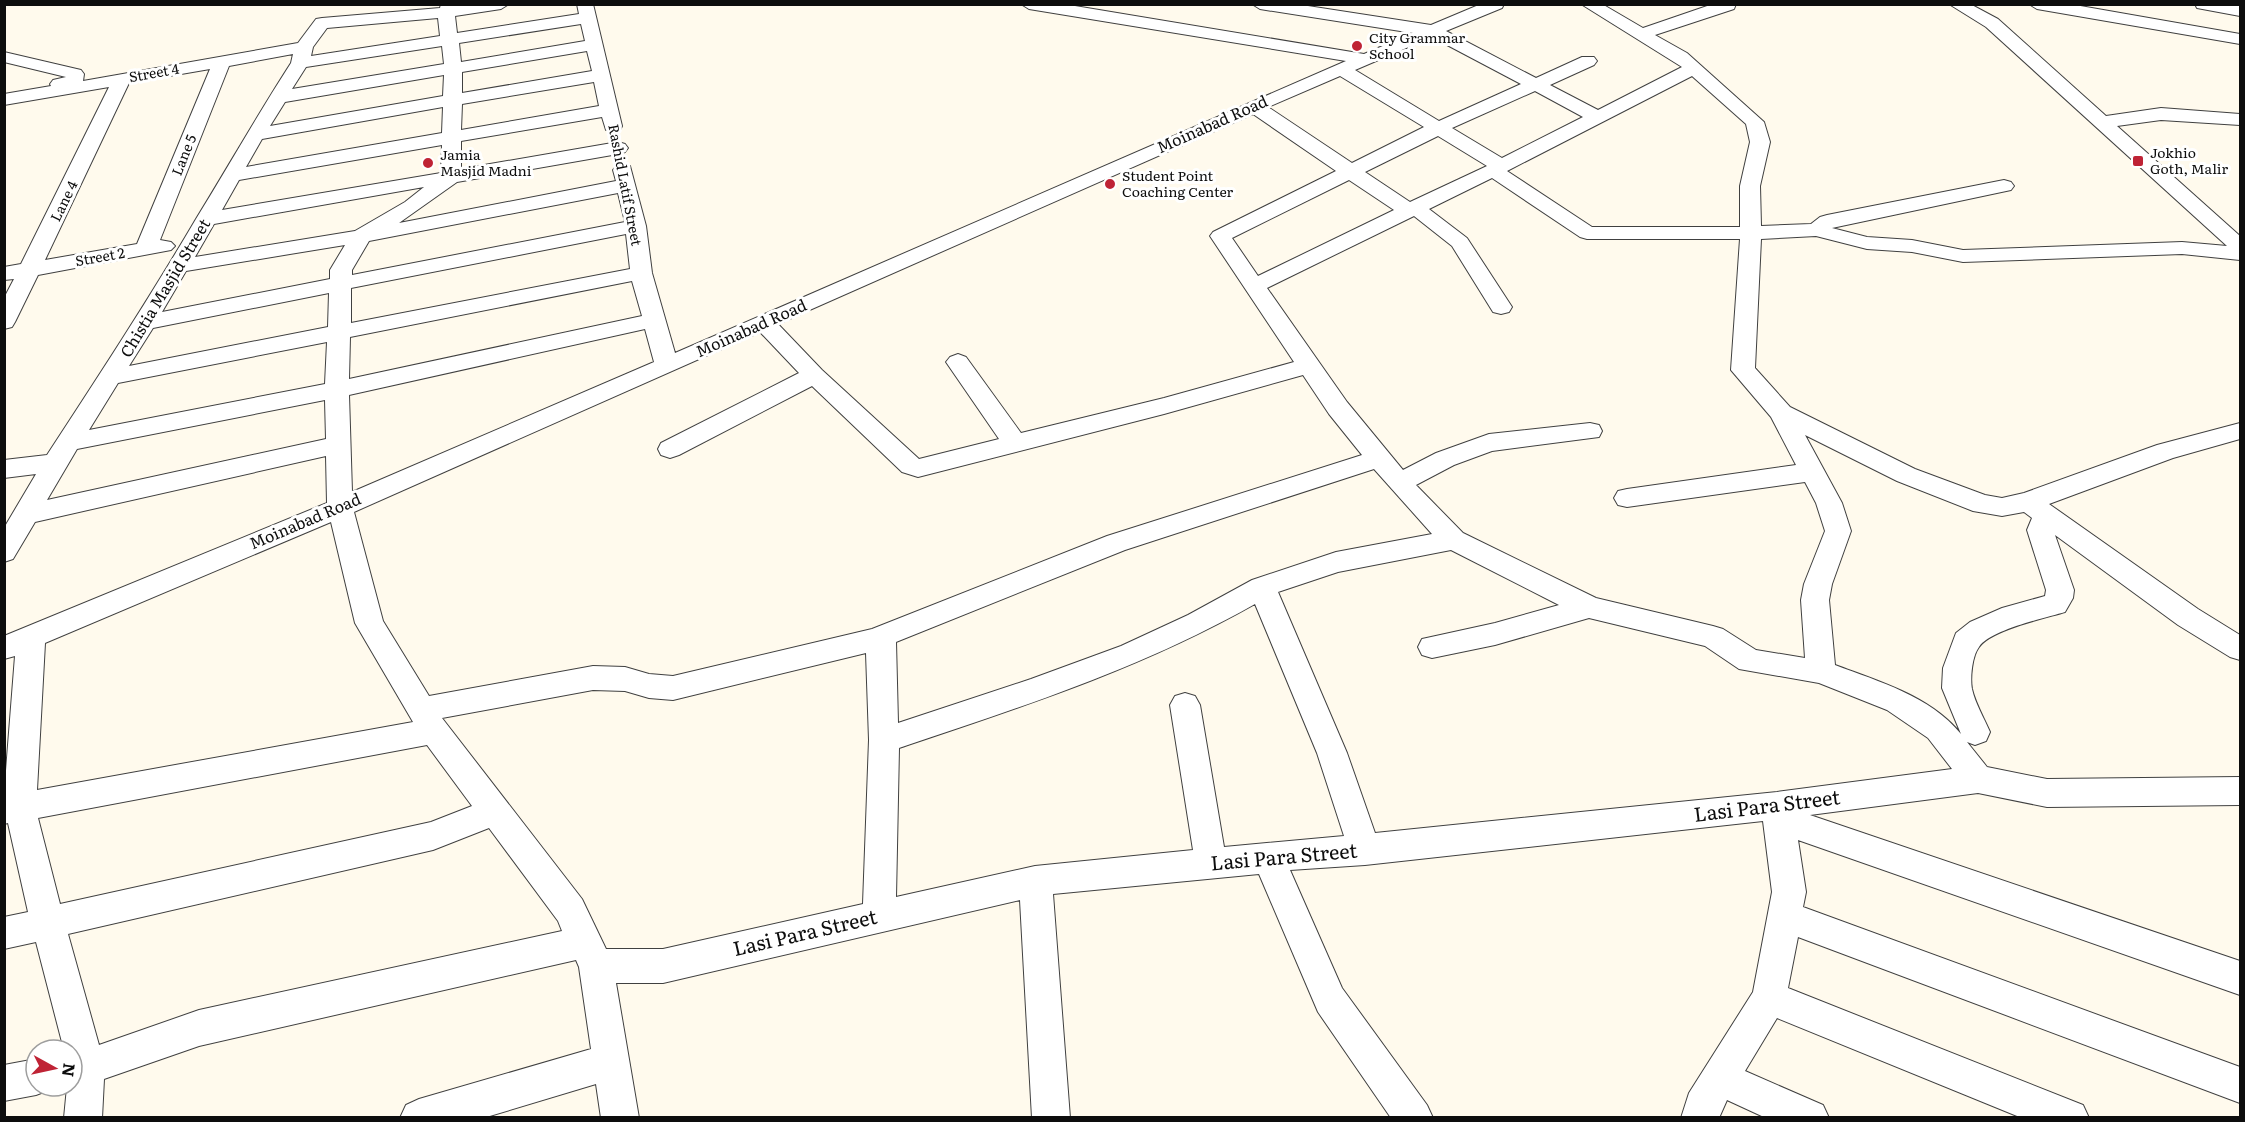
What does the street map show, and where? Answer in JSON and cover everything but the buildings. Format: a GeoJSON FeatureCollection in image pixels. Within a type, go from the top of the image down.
{"type":"FeatureCollection","features":[{"type":"Feature","properties":{"kind":"street"},"geometry":{"type":"LineString","coordinates":[[7,102],[74,81],[294,44],[322,14],[501,4]]}},
{"type":"Feature","properties":{"kind":"street"},"geometry":{"type":"LineString","coordinates":[[1029,4],[1365,59]]}},
{"type":"Feature","properties":{"kind":"street"},"geometry":{"type":"LineString","coordinates":[[1260,4],[1433,31],[1598,117]]}},
{"type":"Feature","properties":{"kind":"street","name":"Moinabad Road"},"geometry":{"type":"LineString","coordinates":[[18,642],[340,507],[1254,106],[1497,4]]}},
{"type":"Feature","properties":{"kind":"street"},"geometry":{"type":"LineString","coordinates":[[1589,4],[1680,57],[1755,122],[1760,142],[1750,186],[1751,233],[1743,370],[1781,413],[1829,503],[1838,531],[1818,584],[1815,600],[1821,672]]}},
{"type":"Feature","properties":{"kind":"street"},"geometry":{"type":"LineString","coordinates":[[1957,4],[1992,23],[2241,246]]}},
{"type":"Feature","properties":{"kind":"street"},"geometry":{"type":"LineString","coordinates":[[2037,4],[2241,39]]}},
{"type":"Feature","properties":{"kind":"street"},"geometry":{"type":"LineString","coordinates":[[2203,4],[2240,8]]}},
{"type":"Feature","properties":{"kind":"street"},"geometry":{"type":"LineString","coordinates":[[1641,34],[1728,5]]}},
{"type":"Feature","properties":{"kind":"street"},"geometry":{"type":"LineString","coordinates":[[448,8],[453,69],[451,177]]}},
{"type":"Feature","properties":{"kind":"street","name":"Street 4"},"geometry":{"type":"LineString","coordinates":[[7,102],[222,61],[302,55],[449,38],[587,11]]}},
{"type":"Feature","properties":{"kind":"street","name":"Rashid Latif Street"},"geometry":{"type":"LineString","coordinates":[[587,11],[636,226],[641,273],[667,365]]}},
{"type":"Feature","properties":{"kind":"street","name":"Chistia Masjid Street"},"geometry":{"type":"LineString","coordinates":[[4,552],[55,463],[195,240],[255,134],[279,97],[322,14]]}},
{"type":"Feature","properties":{"kind":"street"},"geometry":{"type":"LineString","coordinates":[[279,97],[594,45]]}},
{"type":"Feature","properties":{"kind":"street"},"geometry":{"type":"LineString","coordinates":[[4,57],[75,74],[74,81]]}},
{"type":"Feature","properties":{"kind":"street","name":"Lane 5"},"geometry":{"type":"LineString","coordinates":[[146,249],[222,61]]}},
{"type":"Feature","properties":{"kind":"street"},"geometry":{"type":"LineString","coordinates":[[1588,61],[1438,128],[1220,236],[1256,285],[1338,408],[1399,483],[1455,540],[1589,607],[1713,637],[1749,661],[1821,672],[1897,701],[1939,729],[1978,779]]}},
{"type":"Feature","properties":{"kind":"street"},"geometry":{"type":"LineString","coordinates":[[1341,69],[1438,128],[1587,233],[1751,233],[1816,230],[1867,243],[1912,246],[1963,256],[2182,248],[2241,254]]}},
{"type":"Feature","properties":{"kind":"street"},"geometry":{"type":"LineString","coordinates":[[1256,285],[1497,168],[1692,69]]}},
{"type":"Feature","properties":{"kind":"street"},"geometry":{"type":"LineString","coordinates":[[255,134],[601,75]]}},
{"type":"Feature","properties":{"kind":"street","name":"Lane 4"},"geometry":{"type":"LineString","coordinates":[[4,322],[122,79]]}},
{"type":"Feature","properties":{"kind":"street"},"geometry":{"type":"LineString","coordinates":[[1254,106],[1349,172],[1451,233],[1460,242],[1501,307]]}},
{"type":"Feature","properties":{"kind":"street"},"geometry":{"type":"LineString","coordinates":[[232,175],[452,139],[610,110]]}},
{"type":"Feature","properties":{"kind":"street"},"geometry":{"type":"LineString","coordinates":[[2103,122],[2161,114],[2241,119]]}},
{"type":"Feature","properties":{"kind":"street"},"geometry":{"type":"LineString","coordinates":[[207,219],[618,148]]}},
{"type":"Feature","properties":{"kind":"street"},"geometry":{"type":"LineString","coordinates":[[451,177],[411,206],[361,236],[341,270],[337,390],[340,507],[369,623],[427,720],[570,910],[590,954],[620,1118]]}},
{"type":"Feature","properties":{"kind":"street"},"geometry":{"type":"LineString","coordinates":[[179,266],[361,236],[626,185]]}},
{"type":"Feature","properties":{"kind":"street"},"geometry":{"type":"LineString","coordinates":[[1816,230],[1827,221],[2004,186]]}},
{"type":"Feature","properties":{"kind":"street"},"geometry":{"type":"LineString","coordinates":[[145,322],[341,286],[636,226]]}},
{"type":"Feature","properties":{"kind":"street","name":"Street 2"},"geometry":{"type":"LineString","coordinates":[[4,274],[195,240]]}},
{"type":"Feature","properties":{"kind":"street"},"geometry":{"type":"LineString","coordinates":[[110,377],[339,334],[641,273]]}},
{"type":"Feature","properties":{"kind":"street"},"geometry":{"type":"LineString","coordinates":[[69,442],[337,390],[654,320]]}},
{"type":"Feature","properties":{"kind":"street"},"geometry":{"type":"LineString","coordinates":[[763,322],[814,375],[911,466],[918,468],[1310,365]]}},
{"type":"Feature","properties":{"kind":"street"},"geometry":{"type":"LineString","coordinates":[[958,362],[1016,444]]}},
{"type":"Feature","properties":{"kind":"street"},"geometry":{"type":"LineString","coordinates":[[670,449],[814,375]]}},
{"type":"Feature","properties":{"kind":"street"},"geometry":{"type":"LineString","coordinates":[[1781,413],[1906,475],[1982,504],[2002,507],[2037,508],[2166,451],[2241,431]]}},
{"type":"Feature","properties":{"kind":"street"},"geometry":{"type":"LineString","coordinates":[[1399,483],[1444,459],[1489,444],[1590,431]]}},
{"type":"Feature","properties":{"kind":"street"},"geometry":{"type":"LineString","coordinates":[[26,514],[339,445]]}},
{"type":"Feature","properties":{"kind":"street"},"geometry":{"type":"LineString","coordinates":[[12,808],[427,720],[593,678],[625,679],[649,686],[673,688],[880,638],[1106,546],[1380,458]]}},
{"type":"Feature","properties":{"kind":"street"},"geometry":{"type":"LineString","coordinates":[[4,469],[55,463]]}},
{"type":"Feature","properties":{"kind":"street"},"geometry":{"type":"LineString","coordinates":[[1627,498],[1812,472]]}},
{"type":"Feature","properties":{"kind":"street"},"geometry":{"type":"LineString","coordinates":[[2037,508],[2188,616],[2241,649]]}},
{"type":"Feature","properties":{"kind":"street"},"geometry":{"type":"LineString","coordinates":[[1975,732],[1957,688],[1958,668],[1966,641],[1980,630],[2012,615],[2055,604],[2060,598],[2060,590],[2040,530],[2041,524],[2037,508]]}},
{"type":"Feature","properties":{"kind":"street"},"geometry":{"type":"LineString","coordinates":[[884,740],[1131,654],[1215,614],[1262,587],[1336,562],[1455,540]]}},
{"type":"Feature","properties":{"kind":"street"},"geometry":{"type":"LineString","coordinates":[[1262,587],[1332,753],[1365,850]]}},
{"type":"Feature","properties":{"kind":"street"},"geometry":{"type":"LineString","coordinates":[[1432,646],[1495,634],[1589,607]]}},
{"type":"Feature","properties":{"kind":"street"},"geometry":{"type":"LineString","coordinates":[[879,917],[884,740],[880,638]]}},
{"type":"Feature","properties":{"kind":"street"},"geometry":{"type":"LineString","coordinates":[[18,642],[12,808],[48,924],[72,1038]]}},
{"type":"Feature","properties":{"kind":"street"},"geometry":{"type":"LineString","coordinates":[[1185,705],[1212,864]]}},
{"type":"Feature","properties":{"kind":"street","name":"Lasi Para Street"},"geometry":{"type":"LineString","coordinates":[[84,1067],[199,1028],[590,954],[663,966],[1035,881],[1778,812],[1978,779],[2047,793],[2241,791]]}},
{"type":"Feature","properties":{"kind":"street"},"geometry":{"type":"LineString","coordinates":[[4,933],[433,836],[495,811]]}},
{"type":"Feature","properties":{"kind":"street"},"geometry":{"type":"LineString","coordinates":[[1700,1118],[1702,1106],[1769,998],[1788,892],[1778,812],[2241,978]]}},
{"type":"Feature","properties":{"kind":"street"},"geometry":{"type":"LineString","coordinates":[[1269,859],[1330,1000],[1414,1118]]}},
{"type":"Feature","properties":{"kind":"street"},"geometry":{"type":"LineString","coordinates":[[1035,881],[1051,1118]]}},
{"type":"Feature","properties":{"kind":"street"},"geometry":{"type":"LineString","coordinates":[[1784,916],[2241,1085]]}},
{"type":"Feature","properties":{"kind":"street"},"geometry":{"type":"LineString","coordinates":[[1769,998],[2070,1118]]}},
{"type":"Feature","properties":{"kind":"street"},"geometry":{"type":"LineString","coordinates":[[419,1118],[611,1061]]}},
{"type":"Feature","properties":{"kind":"street"},"geometry":{"type":"LineString","coordinates":[[1719,1078],[1810,1118]]}},
{"type":"Feature","properties":{"kind":"street"},"geometry":{"type":"LineString","coordinates":[[4,1083],[24,1079]]}},
{"type":"Feature","properties":{"kind":"street"},"geometry":{"type":"LineString","coordinates":[[81,1098],[83,1118]]}},
{"type":"Feature","properties":{"kind":"place","name":"City Grammar School"},"geometry":{"type":"Point","coordinates":[1357,46]}},
{"type":"Feature","properties":{"kind":"place","name":"Jokhio Goth, Malir"},"geometry":{"type":"Point","coordinates":[2138,161]}},
{"type":"Feature","properties":{"kind":"place","name":"Jamia Masjid Madni"},"geometry":{"type":"Point","coordinates":[428,163]}},
{"type":"Feature","properties":{"kind":"place","name":"Student Point Coaching Center"},"geometry":{"type":"Point","coordinates":[1110,184]}}]}
